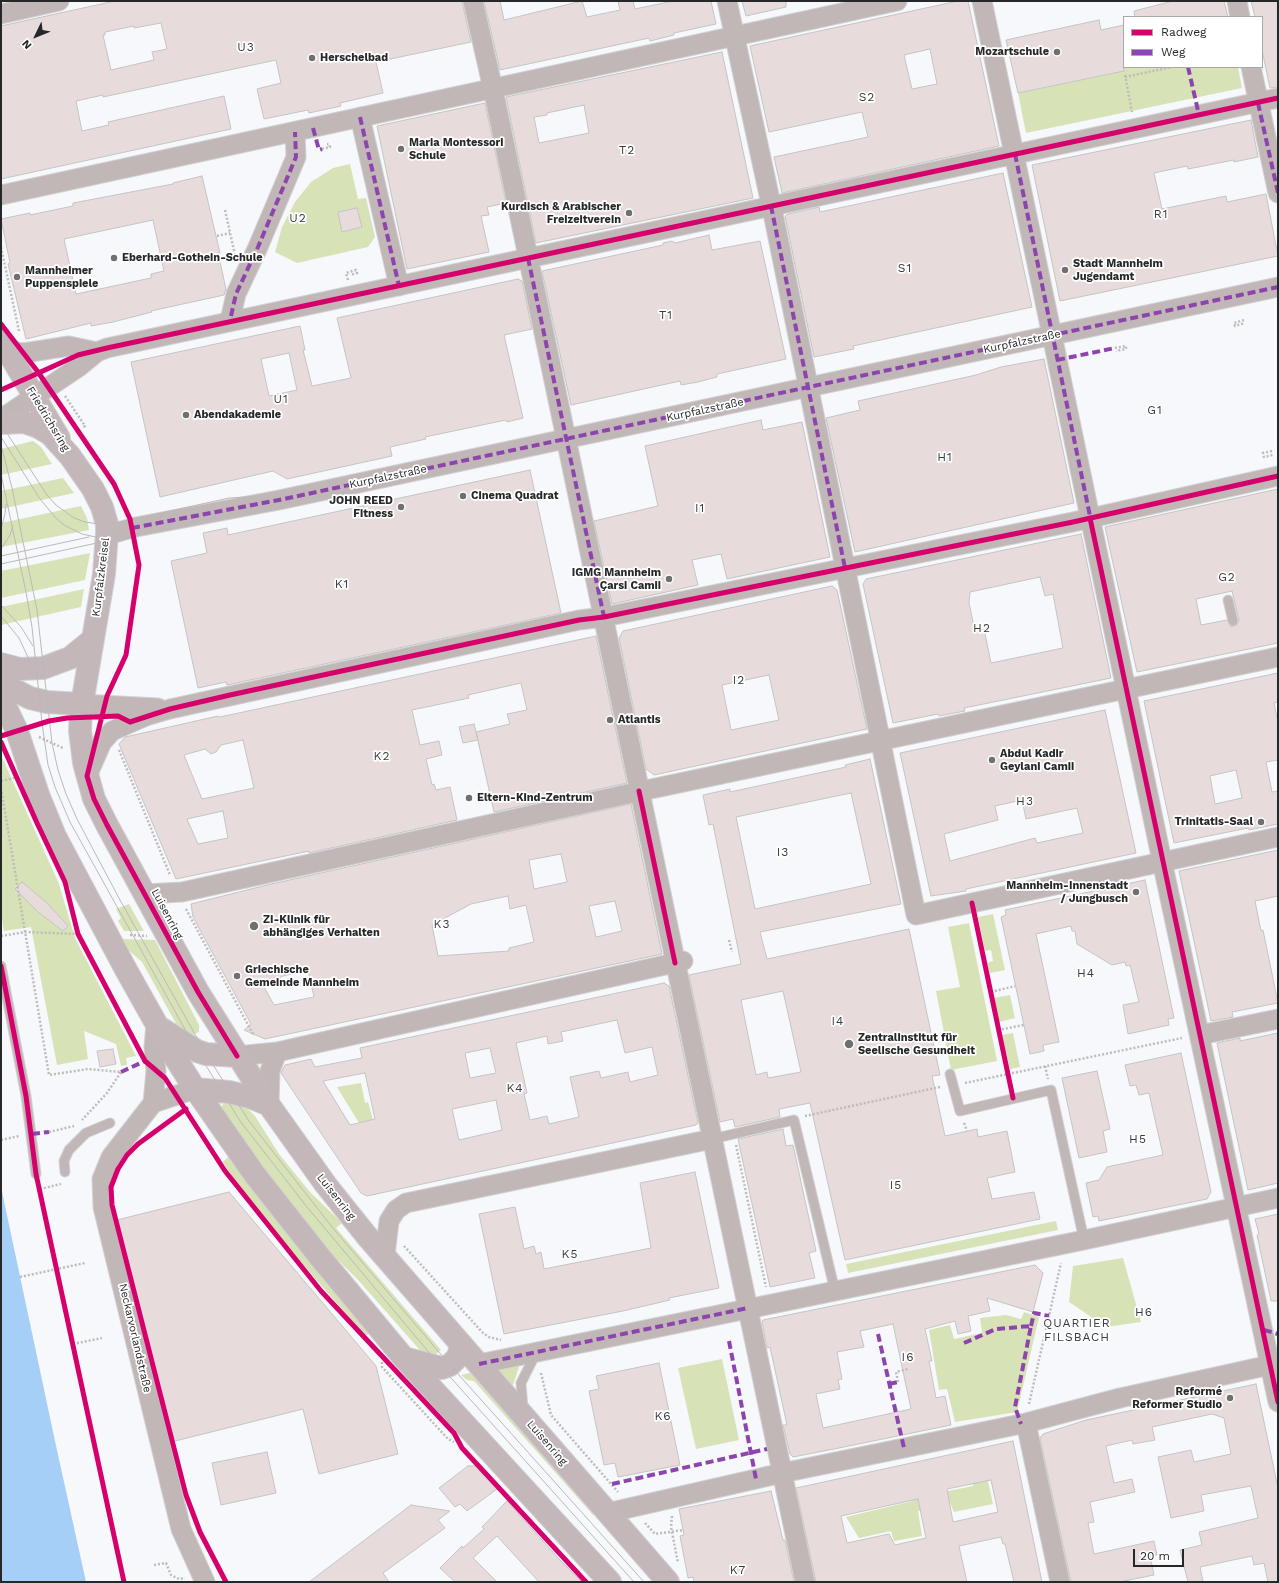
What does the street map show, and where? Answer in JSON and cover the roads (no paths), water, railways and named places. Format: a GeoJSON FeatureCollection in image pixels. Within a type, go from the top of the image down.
{"type":"FeatureCollection","features":[{"type":"Feature","properties":{"kind":"main road","name":"Friedrichsring"},"geometry":{"type":"LineString","coordinates":[[4,346],[42,392],[70,456]]}},
{"type":"Feature","properties":{"kind":"main road","name":"Kurpfalzkreisel"},"geometry":{"type":"LineString","coordinates":[[1,423],[24,422],[38,427],[50,434],[70,456],[93,489],[102,507],[107,524],[107,535],[102,586],[92,640]]}},
{"type":"Feature","properties":{"kind":"main road"},"geometry":{"type":"LineString","coordinates":[[1,664],[20,669],[43,668],[70,658],[92,640]]}},
{"type":"Feature","properties":{"kind":"main road","name":"Luisenring"},"geometry":{"type":"LineString","coordinates":[[92,640],[81,704],[80,731],[87,776],[94,799],[198,992],[237,1056],[269,1105],[326,1185],[385,1256],[608,1513],[673,1574]]}},
{"type":"Feature","properties":{"kind":"main road"},"geometry":{"type":"LineString","coordinates":[[1,683],[30,698],[47,702],[81,704]]}},
{"type":"Feature","properties":{"kind":"main road"},"geometry":{"type":"LineString","coordinates":[[1,697],[17,731],[46,816],[55,836],[156,1024],[195,1089],[255,1175],[319,1256],[403,1357],[610,1582]]}},
{"type":"Feature","properties":{"kind":"main road"},"geometry":{"type":"LineString","coordinates":[[156,1024],[175,1038],[197,1051],[206,1054],[237,1056]]}},
{"type":"Feature","properties":{"kind":"main road"},"geometry":{"type":"LineString","coordinates":[[195,1089],[229,1092],[250,1097],[269,1105]]}},
{"type":"Feature","properties":{"kind":"main road"},"geometry":{"type":"LineString","coordinates":[[403,1357],[442,1368],[450,1365],[457,1358],[462,1345]]}},
{"type":"Feature","properties":{"kind":"street"},"geometry":{"type":"LineString","coordinates":[[1,14],[59,1]]}},
{"type":"Feature","properties":{"kind":"street"},"geometry":{"type":"LineString","coordinates":[[473,1],[493,89],[640,791],[679,962],[712,1139],[805,1582]]}},
{"type":"Feature","properties":{"kind":"street"},"geometry":{"type":"LineString","coordinates":[[727,1],[771,206],[916,915],[1278,837]]}},
{"type":"Feature","properties":{"kind":"street"},"geometry":{"type":"LineString","coordinates":[[1,195],[897,1]]}},
{"type":"Feature","properties":{"kind":"street"},"geometry":{"type":"LineString","coordinates":[[982,1],[1162,861],[1237,1206],[1271,1332],[1270,1365],[1278,1402]]}},
{"type":"Feature","properties":{"kind":"street"},"geometry":{"type":"LineString","coordinates":[[1237,1],[1240,16]]}},
{"type":"Feature","properties":{"kind":"street"},"geometry":{"type":"LineString","coordinates":[[1251,68],[1278,193]]}},
{"type":"Feature","properties":{"kind":"street"},"geometry":{"type":"LineString","coordinates":[[1,419],[42,392],[97,352],[528,258],[1278,98]]}},
{"type":"Feature","properties":{"kind":"street"},"geometry":{"type":"LineString","coordinates":[[360,117],[399,286]]}},
{"type":"Feature","properties":{"kind":"street"},"geometry":{"type":"LineString","coordinates":[[231,316],[236,294],[258,247],[296,157],[295,132]]}},
{"type":"Feature","properties":{"kind":"street","name":"Kurpfalzstraße"},"geometry":{"type":"LineString","coordinates":[[107,535],[132,528],[279,500],[1278,287]]}},
{"type":"Feature","properties":{"kind":"street"},"geometry":{"type":"LineString","coordinates":[[4,346],[24,353],[69,346],[97,352]]}},
{"type":"Feature","properties":{"kind":"street"},"geometry":{"type":"LineString","coordinates":[[87,776],[102,742],[112,731],[146,716],[170,709],[578,620],[604,617],[1090,518],[1278,476]]}},
{"type":"Feature","properties":{"kind":"street"},"geometry":{"type":"LineString","coordinates":[[145,894],[182,892],[640,791],[1126,690],[1242,661],[1278,657]]}},
{"type":"Feature","properties":{"kind":"street"},"geometry":{"type":"LineString","coordinates":[[81,704],[170,709]]}},
{"type":"Feature","properties":{"kind":"street"},"geometry":{"type":"LineString","coordinates":[[237,1056],[277,1052],[679,962]]}},
{"type":"Feature","properties":{"kind":"street"},"geometry":{"type":"LineString","coordinates":[[1200,1036],[1278,1019]]}},
{"type":"Feature","properties":{"kind":"street","name":"Neckarvorlandstraße"},"geometry":{"type":"LineString","coordinates":[[156,1024],[154,1047],[156,1085],[153,1103],[111,1157],[102,1179],[103,1208],[181,1529],[205,1582]]}},
{"type":"Feature","properties":{"kind":"street"},"geometry":{"type":"LineString","coordinates":[[269,1105],[270,1071],[277,1052]]}},
{"type":"Feature","properties":{"kind":"street"},"geometry":{"type":"LineString","coordinates":[[153,1103],[195,1089]]}},
{"type":"Feature","properties":{"kind":"street"},"geometry":{"type":"LineString","coordinates":[[385,1256],[389,1221],[396,1210],[406,1203],[712,1139]]}},
{"type":"Feature","properties":{"kind":"street"},"geometry":{"type":"LineString","coordinates":[[478,1364],[1075,1242],[1278,1198]]}},
{"type":"Feature","properties":{"kind":"street"},"geometry":{"type":"LineString","coordinates":[[608,1513],[782,1474],[1026,1423],[1120,1398],[1270,1365]]}},
{"type":"Feature","properties":{"kind":"street"},"geometry":{"type":"LineString","coordinates":[[1026,1423],[1060,1582]]}},
{"type":"Feature","properties":{"kind":"lane"},"geometry":{"type":"LineString","coordinates":[[1228,600],[1233,621]]}},
{"type":"Feature","properties":{"kind":"lane"},"geometry":{"type":"LineString","coordinates":[[1,966],[26,1096],[36,1174]]}},
{"type":"Feature","properties":{"kind":"lane"},"geometry":{"type":"LineString","coordinates":[[950,1074],[960,1111],[1051,1090],[1075,1242]]}},
{"type":"Feature","properties":{"kind":"lane"},"geometry":{"type":"LineString","coordinates":[[712,1139],[794,1120],[834,1291]]}},
{"type":"Feature","properties":{"kind":"lane"},"geometry":{"type":"LineString","coordinates":[[65,1172],[64,1161],[69,1150],[86,1133],[110,1123]]}},
{"type":"Feature","properties":{"kind":"lane"},"geometry":{"type":"LineString","coordinates":[[524,1416],[521,1383],[536,1353]]}},
{"type":"Feature","properties":{"kind":"lane"},"geometry":{"type":"LineString","coordinates":[[450,1365],[478,1364]]}},
{"type":"Feature","properties":{"kind":"water"},"geometry":{"type":"Polygon","coordinates":[[[1,1187],[55,1441],[86,1582],[1,1582],[1,1187]]]}},
{"type":"Feature","properties":{"kind":"tram line"},"geometry":{"type":"LineString","coordinates":[[103,534],[1278,283]]}},
{"type":"Feature","properties":{"kind":"tram line"},"geometry":{"type":"LineString","coordinates":[[1,437],[40,499],[56,518],[64,525],[82,534],[100,538],[115,538],[394,481],[1278,293]]}},
{"type":"Feature","properties":{"kind":"tram line"},"geometry":{"type":"LineString","coordinates":[[1,424],[47,495],[56,505],[74,518],[85,522],[99,524],[120,522],[229,498],[264,496]]}},
{"type":"Feature","properties":{"kind":"tram line"},"geometry":{"type":"LineString","coordinates":[[1,445],[12,488],[37,610],[52,743],[58,770],[66,794],[77,819],[120,900],[206,1054],[249,1121],[332,1227],[450,1365],[644,1582]]}},
{"type":"Feature","properties":{"kind":"tram line"},"geometry":{"type":"LineString","coordinates":[[1,474],[26,592],[32,627],[48,765],[55,787],[70,822],[197,1051],[240,1121],[307,1207],[442,1368],[634,1582]]}},
{"type":"Feature","properties":{"kind":"tram line"},"geometry":{"type":"LineString","coordinates":[[1,529],[6,504]]}},
{"type":"Feature","properties":{"kind":"tram line"},"geometry":{"type":"LineString","coordinates":[[1,549],[10,535],[13,526]]}},
{"type":"Feature","properties":{"kind":"tram line"},"geometry":{"type":"LineString","coordinates":[[1,556],[89,537]]}},
{"type":"Feature","properties":{"kind":"tram line"},"geometry":{"type":"LineString","coordinates":[[1,564],[106,541]]}},
{"type":"Feature","properties":{"kind":"tram line"},"geometry":{"type":"LineString","coordinates":[[1,605],[21,627],[33,646]]}},
{"type":"Feature","properties":{"kind":"tram line"},"geometry":{"type":"LineString","coordinates":[[1,616],[19,638],[33,668]]}},
{"type":"Feature","properties":{"kind":"place","name":"Mozartschule"},"geometry":{"type":"Point","coordinates":[1057,52]}},
{"type":"Feature","properties":{"kind":"place","name":"Herschelbad"},"geometry":{"type":"Point","coordinates":[312,58]}},
{"type":"Feature","properties":{"kind":"place","name":"Maria Montessori Schule"},"geometry":{"type":"Point","coordinates":[401,149]}},
{"type":"Feature","properties":{"kind":"place","name":"Kurdisch & Arabischer Freizeitverein"},"geometry":{"type":"Point","coordinates":[629,213]}},
{"type":"Feature","properties":{"kind":"place","name":"Eberhard-Gothein-Schule"},"geometry":{"type":"Point","coordinates":[114,258]}},
{"type":"Feature","properties":{"kind":"place","name":"Stadt Mannheim Jugendamt"},"geometry":{"type":"Point","coordinates":[1065,270]}},
{"type":"Feature","properties":{"kind":"place","name":"Mannheimer Puppenspiele"},"geometry":{"type":"Point","coordinates":[17,277]}},
{"type":"Feature","properties":{"kind":"place","name":"Abendakademie"},"geometry":{"type":"Point","coordinates":[186,415]}},
{"type":"Feature","properties":{"kind":"place","name":"Cinema Quadrat"},"geometry":{"type":"Point","coordinates":[463,496]}},
{"type":"Feature","properties":{"kind":"place","name":"JOHN REED Fitness"},"geometry":{"type":"Point","coordinates":[401,507]}},
{"type":"Feature","properties":{"kind":"place","name":"IGMG Mannheim Çarsi Camii"},"geometry":{"type":"Point","coordinates":[669,579]}},
{"type":"Feature","properties":{"kind":"place","name":"Atlantis"},"geometry":{"type":"Point","coordinates":[610,720]}},
{"type":"Feature","properties":{"kind":"place","name":"Abdul Kadir Geylani Camii"},"geometry":{"type":"Point","coordinates":[992,760]}},
{"type":"Feature","properties":{"kind":"place","name":"Eltern-Kind-Zentrum"},"geometry":{"type":"Point","coordinates":[469,798]}},
{"type":"Feature","properties":{"kind":"place","name":"Trinitatis-Saal"},"geometry":{"type":"Point","coordinates":[1261,822]}},
{"type":"Feature","properties":{"kind":"place","name":"Mannheim-Innenstadt / Jungbusch"},"geometry":{"type":"Point","coordinates":[1136,892]}},
{"type":"Feature","properties":{"kind":"place","name":"ZI-Klinik für abhängiges Verhalten"},"geometry":{"type":"Point","coordinates":[254,926]}},
{"type":"Feature","properties":{"kind":"place","name":"Griechische Gemeinde Mannheim"},"geometry":{"type":"Point","coordinates":[237,976]}},
{"type":"Feature","properties":{"kind":"place","name":"Zentralinstitut für Seelische Gesundheit"},"geometry":{"type":"Point","coordinates":[849,1044]}},
{"type":"Feature","properties":{"kind":"place","name":"Reformé Reformer Studio"},"geometry":{"type":"Point","coordinates":[1230,1398]}},
{"type":"Feature","properties":{"kind":"district","name":"U3"},"geometry":{"type":"Point","coordinates":[246,47]}},
{"type":"Feature","properties":{"kind":"district","name":"S2"},"geometry":{"type":"Point","coordinates":[867,97]}},
{"type":"Feature","properties":{"kind":"district","name":"T2"},"geometry":{"type":"Point","coordinates":[627,150]}},
{"type":"Feature","properties":{"kind":"district","name":"R1"},"geometry":{"type":"Point","coordinates":[1161,214]}},
{"type":"Feature","properties":{"kind":"district","name":"U2"},"geometry":{"type":"Point","coordinates":[298,218]}},
{"type":"Feature","properties":{"kind":"district","name":"S1"},"geometry":{"type":"Point","coordinates":[905,268]}},
{"type":"Feature","properties":{"kind":"district","name":"T1"},"geometry":{"type":"Point","coordinates":[666,315]}},
{"type":"Feature","properties":{"kind":"district","name":"U1"},"geometry":{"type":"Point","coordinates":[281,399]}},
{"type":"Feature","properties":{"kind":"district","name":"G1"},"geometry":{"type":"Point","coordinates":[1155,410]}},
{"type":"Feature","properties":{"kind":"district","name":"H1"},"geometry":{"type":"Point","coordinates":[945,457]}},
{"type":"Feature","properties":{"kind":"district","name":"I1"},"geometry":{"type":"Point","coordinates":[700,508]}},
{"type":"Feature","properties":{"kind":"district","name":"G2"},"geometry":{"type":"Point","coordinates":[1227,577]}},
{"type":"Feature","properties":{"kind":"district","name":"K1"},"geometry":{"type":"Point","coordinates":[342,584]}},
{"type":"Feature","properties":{"kind":"district","name":"H2"},"geometry":{"type":"Point","coordinates":[982,628]}},
{"type":"Feature","properties":{"kind":"district","name":"I2"},"geometry":{"type":"Point","coordinates":[739,680]}},
{"type":"Feature","properties":{"kind":"district","name":"K2"},"geometry":{"type":"Point","coordinates":[382,756]}},
{"type":"Feature","properties":{"kind":"district","name":"H3"},"geometry":{"type":"Point","coordinates":[1025,801]}},
{"type":"Feature","properties":{"kind":"district","name":"I3"},"geometry":{"type":"Point","coordinates":[783,852]}},
{"type":"Feature","properties":{"kind":"district","name":"K3"},"geometry":{"type":"Point","coordinates":[442,924]}},
{"type":"Feature","properties":{"kind":"district","name":"H4"},"geometry":{"type":"Point","coordinates":[1086,973]}},
{"type":"Feature","properties":{"kind":"district","name":"I4"},"geometry":{"type":"Point","coordinates":[838,1021]}},
{"type":"Feature","properties":{"kind":"district","name":"K4"},"geometry":{"type":"Point","coordinates":[515,1088]}},
{"type":"Feature","properties":{"kind":"district","name":"H5"},"geometry":{"type":"Point","coordinates":[1138,1139]}},
{"type":"Feature","properties":{"kind":"district","name":"I5"},"geometry":{"type":"Point","coordinates":[896,1185]}},
{"type":"Feature","properties":{"kind":"district","name":"K5"},"geometry":{"type":"Point","coordinates":[570,1254]}},
{"type":"Feature","properties":{"kind":"district","name":"H6"},"geometry":{"type":"Point","coordinates":[1144,1312]}},
{"type":"Feature","properties":{"kind":"district","name":"QUARTIER FILSBACH"},"geometry":{"type":"Point","coordinates":[1077,1330]}},
{"type":"Feature","properties":{"kind":"district","name":"I6"},"geometry":{"type":"Point","coordinates":[908,1357]}},
{"type":"Feature","properties":{"kind":"district","name":"K6"},"geometry":{"type":"Point","coordinates":[663,1416]}},
{"type":"Feature","properties":{"kind":"district","name":"K7"},"geometry":{"type":"Point","coordinates":[738,1570]}}]}
